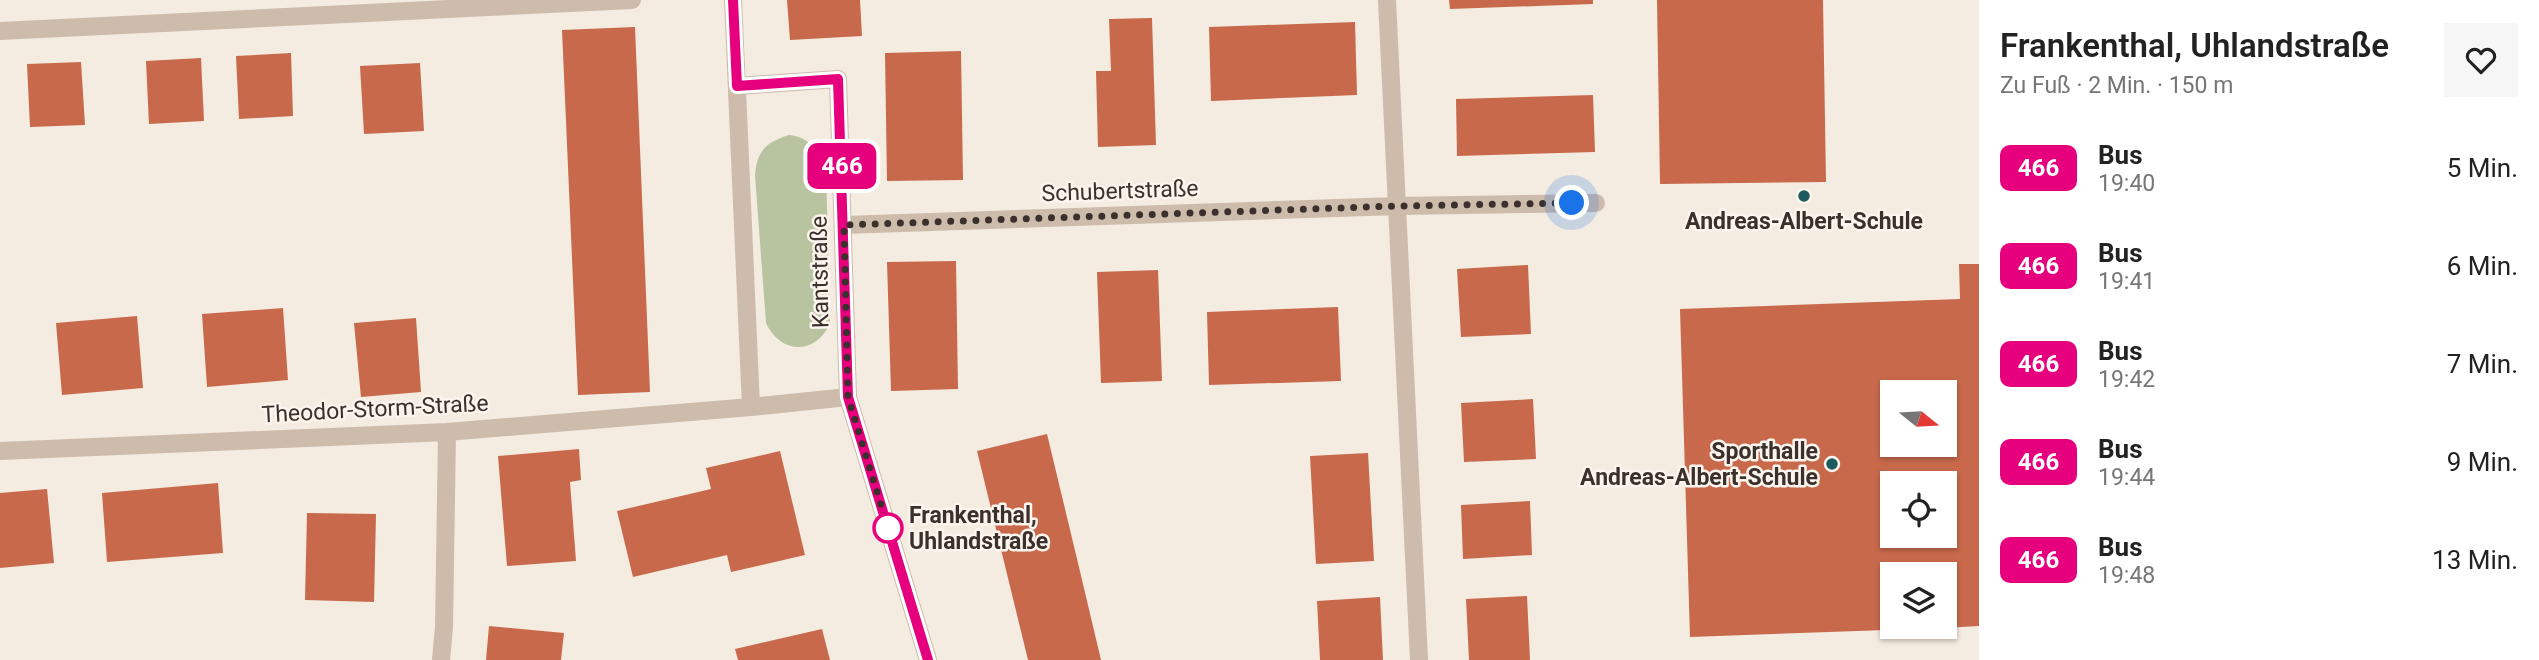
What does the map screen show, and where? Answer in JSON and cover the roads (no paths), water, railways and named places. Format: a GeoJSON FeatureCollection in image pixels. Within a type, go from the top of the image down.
{"type":"FeatureCollection","features":[{"type":"Feature","properties":{"kind":"street"},"geometry":{"type":"LineString","coordinates":[[0,31],[632,0]]}},
{"type":"Feature","properties":{"kind":"street"},"geometry":{"type":"LineString","coordinates":[[733,0],[751,407],[848,397]]}},
{"type":"Feature","properties":{"kind":"street"},"geometry":{"type":"LineString","coordinates":[[1387,0],[1419,660]]}},
{"type":"Feature","properties":{"kind":"street","name":"Kantstraße"},"geometry":{"type":"LineString","coordinates":[[737,86],[838,79],[848,397],[928,660]]}},
{"type":"Feature","properties":{"kind":"street","name":"Schubertstraße"},"geometry":{"type":"LineString","coordinates":[[844,225],[1397,206],[1596,203]]}},
{"type":"Feature","properties":{"kind":"street","name":"Theodor-Storm-Straße"},"geometry":{"type":"LineString","coordinates":[[0,451],[447,432],[751,407]]}},
{"type":"Feature","properties":{"kind":"street"},"geometry":{"type":"LineString","coordinates":[[441,660],[444,626],[447,432]]}},
{"type":"Feature","properties":{"kind":"place","name":"Andreas-Albert-Schule"},"geometry":{"type":"Point","coordinates":[1804,196]}},
{"type":"Feature","properties":{"kind":"place","name":"Sporthalle Andreas-Albert-Schule"},"geometry":{"type":"Point","coordinates":[1832,464]}},
{"type":"Feature","properties":{"kind":"place","name":"Frankenthal, Uhlandstraße"},"geometry":{"type":"Point","coordinates":[888,528]}}]}
